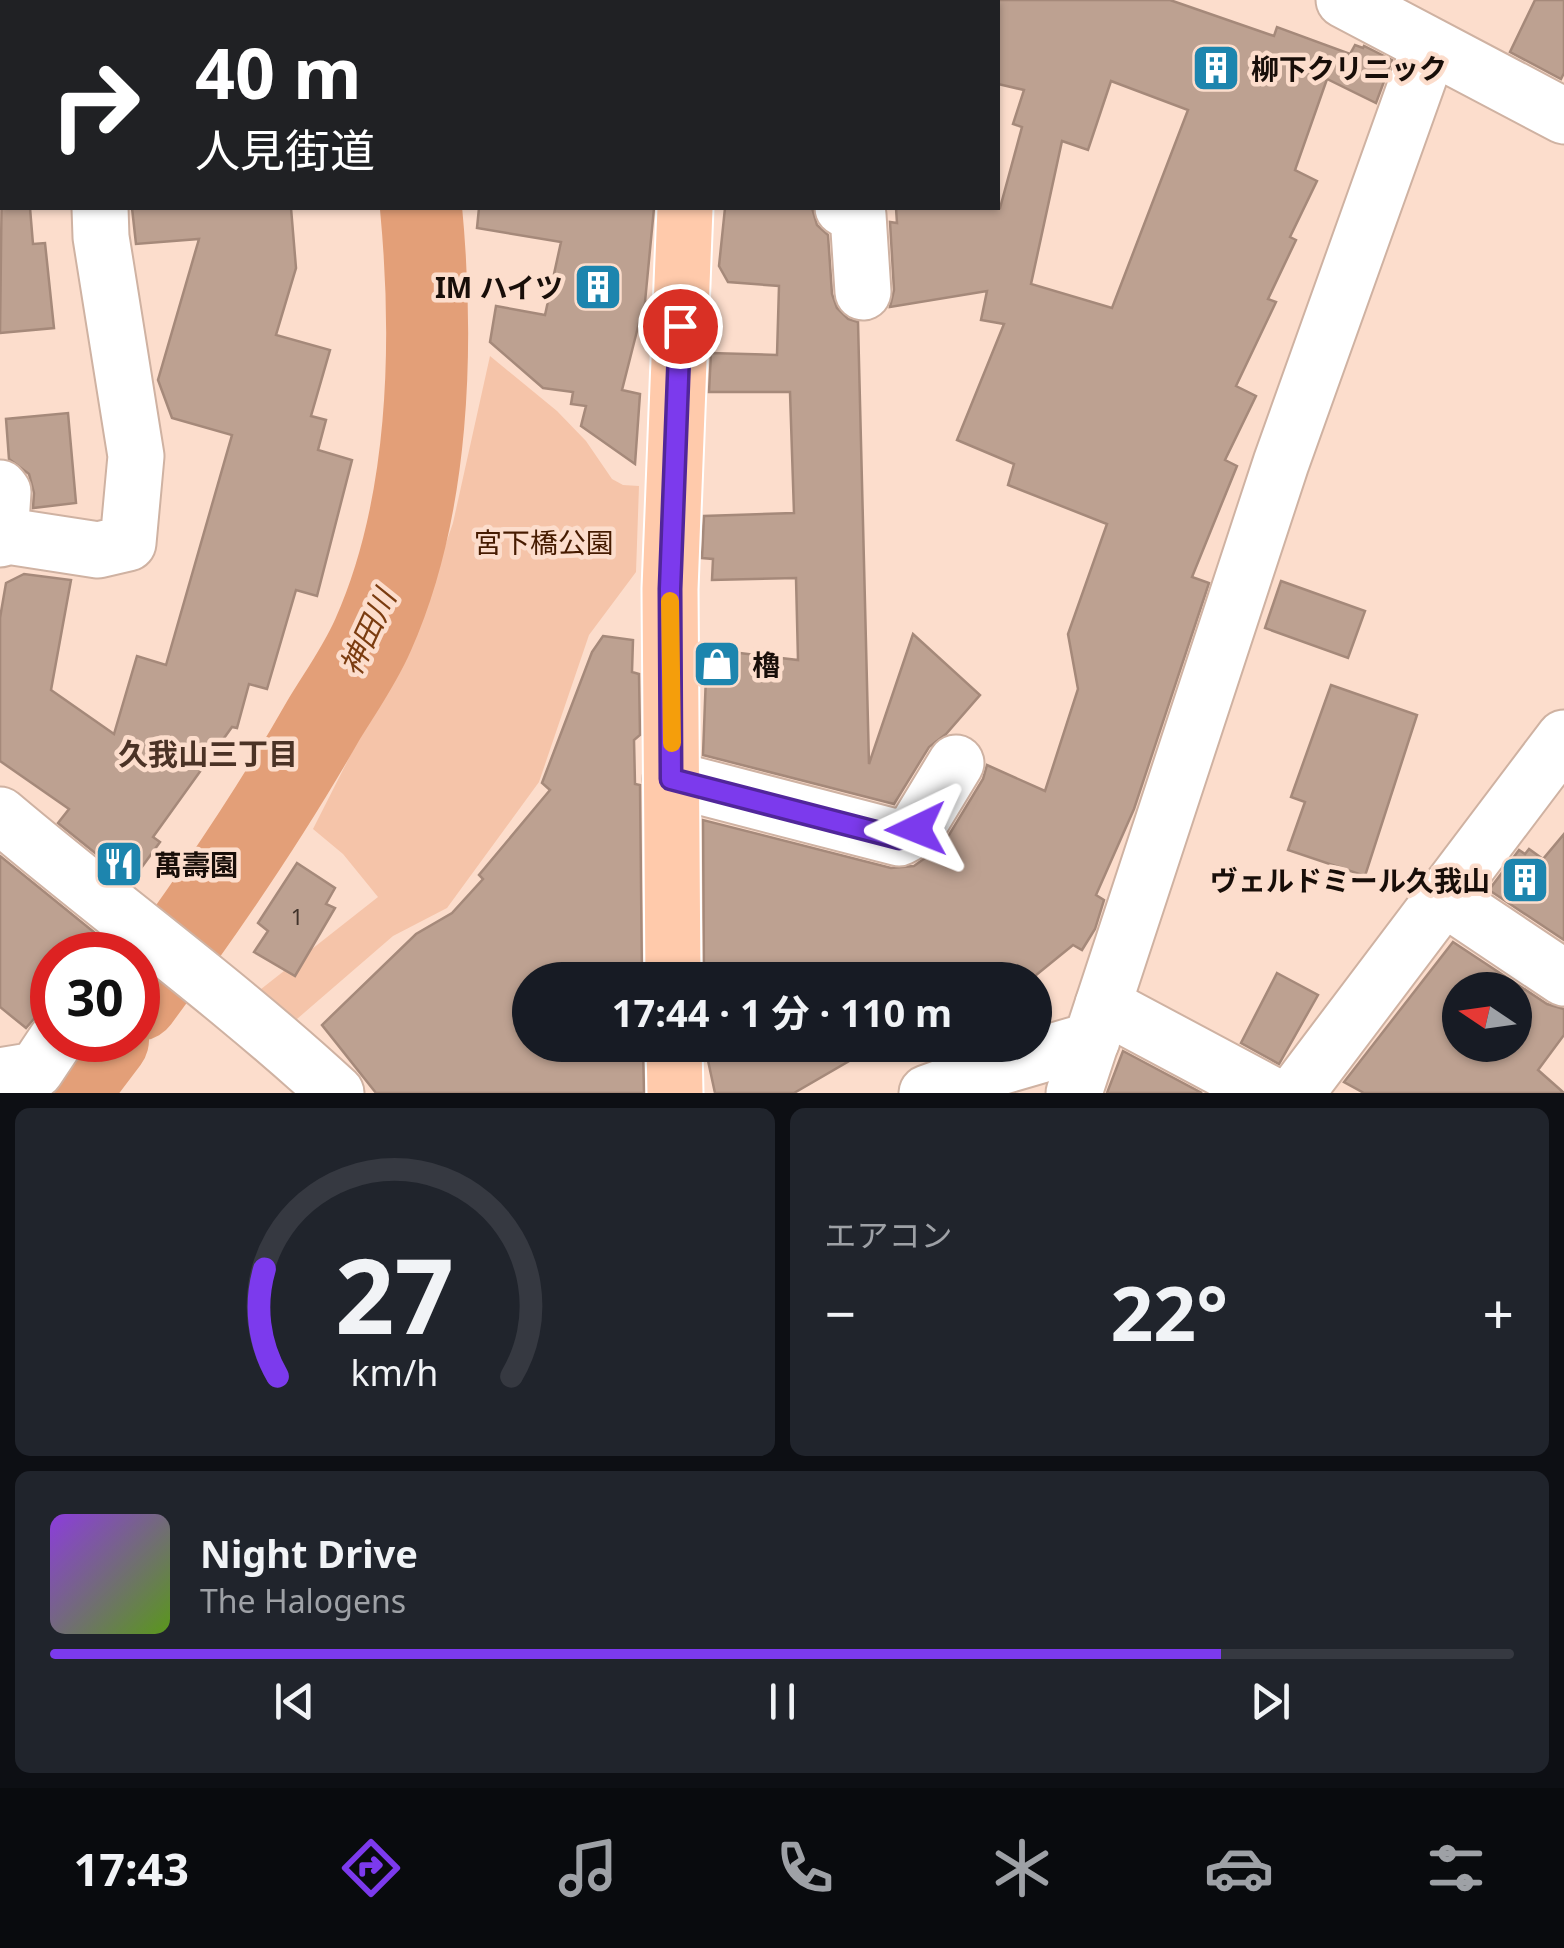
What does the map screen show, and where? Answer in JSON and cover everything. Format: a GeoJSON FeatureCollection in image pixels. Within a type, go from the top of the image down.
{"type":"FeatureCollection","features":[{"type":"Feature","properties":{"kind":"main road"},"geometry":{"type":"LineString","coordinates":[[674,962],[670,589],[685,210]]}},
{"type":"Feature","properties":{"kind":"main road"},"geometry":{"type":"LineString","coordinates":[[674,1062],[675,1093]]}},
{"type":"Feature","properties":{"kind":"street"},"geometry":{"type":"LineString","coordinates":[[1345,0],[1564,116]]}},
{"type":"Feature","properties":{"kind":"street"},"geometry":{"type":"LineString","coordinates":[[1074,1093],[1281,464],[1430,46]]}},
{"type":"Feature","properties":{"kind":"street"},"geometry":{"type":"LineString","coordinates":[[0,520],[98,550],[128,543],[136,456],[100,210]]}},
{"type":"Feature","properties":{"kind":"street"},"geometry":{"type":"LineString","coordinates":[[849,210],[858,214],[862,292]]}},
{"type":"Feature","properties":{"kind":"street"},"geometry":{"type":"LineString","coordinates":[[1296,1093],[1564,738]]}},
{"type":"Feature","properties":{"kind":"street"},"geometry":{"type":"LineString","coordinates":[[671,779],[899,838],[916,829],[956,763]]}},
{"type":"Feature","properties":{"kind":"street"},"geometry":{"type":"LineString","coordinates":[[0,815],[126,932]]}},
{"type":"Feature","properties":{"kind":"street"},"geometry":{"type":"LineString","coordinates":[[1443,897],[1564,978]]}},
{"type":"Feature","properties":{"kind":"street"},"geometry":{"type":"LineString","coordinates":[[160,952],[188,966],[336,1093]]}},
{"type":"Feature","properties":{"kind":"street"},"geometry":{"type":"LineString","coordinates":[[927,1093],[996,1068],[1098,1022],[1268,1093]]}},
{"type":"Feature","properties":{"kind":"street"},"geometry":{"type":"LineString","coordinates":[[0,1076],[36,1070],[41,1062]]}},
{"type":"Feature","properties":{"kind":"green space","name":"宮下橋公園"},"geometry":{"type":"Polygon","coordinates":[[[490,356],[557,411],[586,441],[612,479],[623,485],[639,486],[636,572],[589,635],[539,782],[447,908],[393,936],[290,1025],[256,993],[378,897],[343,854],[313,829],[420,618],[453,523],[490,356]]]}},
{"type":"Feature","properties":{"kind":"building"},"geometry":{"type":"Polygon","coordinates":[[[1000,0],[1170,0],[1274,36],[1277,27],[1350,54],[1355,45],[1364,46],[1392,60],[1376,103],[1327,79],[1295,170],[1317,181],[1290,237],[1296,240],[1268,299],[1276,302],[1236,386],[1256,396],[1225,460],[1237,466],[1192,577],[1209,583],[1134,809],[1096,895],[1104,900],[1095,929],[1082,950],[1073,945],[1052,962],[704,962],[703,820],[891,868],[914,866],[943,845],[983,779],[987,765],[1045,791],[1078,689],[1068,634],[1107,524],[1008,485],[1014,464],[957,440],[1004,324],[981,320],[987,291],[890,307],[894,290],[890,222],[897,223],[896,210],[1000,210],[1022,127],[1013,124],[1024,90],[1000,84],[1000,0]],[[1111,81],[1088,150],[1062,141],[1031,284],[1112,308],[1188,110],[1111,81]]]}},
{"type":"Feature","properties":{"kind":"building"},"geometry":{"type":"Polygon","coordinates":[[[1535,0],[1564,0],[1561,79],[1510,52],[1535,0]]]}},
{"type":"Feature","properties":{"kind":"building"},"geometry":{"type":"Polygon","coordinates":[[[1,210],[30,210],[33,244],[45,243],[54,328],[0,333],[1,210]]]}},
{"type":"Feature","properties":{"kind":"building"},"geometry":{"type":"Polygon","coordinates":[[[132,210],[291,210],[296,268],[276,335],[330,350],[311,416],[326,420],[318,450],[352,460],[317,596],[296,590],[267,689],[249,684],[237,728],[232,727],[153,837],[160,842],[131,882],[58,823],[69,809],[0,761],[0,618],[6,583],[24,574],[71,580],[51,690],[114,734],[137,656],[166,665],[232,435],[172,418],[158,380],[199,239],[136,244],[132,210]]]}},
{"type":"Feature","properties":{"kind":"building"},"geometry":{"type":"Polygon","coordinates":[[[479,210],[654,210],[643,323],[639,323],[622,390],[640,394],[635,464],[581,426],[586,406],[571,404],[573,392],[543,388],[490,342],[496,306],[545,315],[561,242],[477,228],[479,210]]]}},
{"type":"Feature","properties":{"kind":"building"},"geometry":{"type":"Polygon","coordinates":[[[725,210],[813,210],[817,225],[828,235],[832,294],[837,308],[848,319],[858,322],[869,764],[913,634],[980,695],[946,734],[929,747],[894,804],[703,755],[707,649],[798,660],[796,578],[712,580],[713,559],[702,558],[704,516],[794,513],[790,392],[709,392],[711,353],[777,355],[779,286],[728,282],[719,266],[725,210]]]}},
{"type":"Feature","properties":{"kind":"building"},"geometry":{"type":"Polygon","coordinates":[[[68,413],[76,503],[33,508],[29,474],[9,459],[6,419],[68,413]]]}},
{"type":"Feature","properties":{"kind":"building"},"geometry":{"type":"Polygon","coordinates":[[[1281,581],[1365,611],[1348,658],[1265,628],[1281,581]]]}},
{"type":"Feature","properties":{"kind":"building"},"geometry":{"type":"Polygon","coordinates":[[[603,636],[633,640],[632,672],[639,674],[640,735],[634,740],[635,784],[640,785],[642,962],[512,962],[512,1062],[643,1062],[644,1093],[376,1093],[322,1025],[416,934],[452,913],[483,879],[479,875],[550,790],[542,783],[592,652],[603,636]]]}},
{"type":"Feature","properties":{"kind":"building"},"geometry":{"type":"Polygon","coordinates":[[[1331,685],[1417,715],[1365,876],[1288,850],[1305,802],[1291,797],[1331,685]]]}},
{"type":"Feature","properties":{"kind":"building"},"geometry":{"type":"Polygon","coordinates":[[[1564,834],[1564,940],[1489,890],[1519,850],[1525,854],[1529,849],[1543,859],[1564,834]]]}},
{"type":"Feature","properties":{"kind":"building"},"geometry":{"type":"Polygon","coordinates":[[[0,856],[94,932],[30,932],[30,1023],[26,1028],[0,1007],[0,856]]]}},
{"type":"Feature","properties":{"kind":"building"},"geometry":{"type":"Polygon","coordinates":[[[297,863],[335,888],[326,904],[335,908],[295,976],[254,952],[268,931],[258,923],[297,863]]]}},
{"type":"Feature","properties":{"kind":"building"},"geometry":{"type":"Polygon","coordinates":[[[1453,942],[1498,972],[1442,972],[1442,1062],[1532,1062],[1532,994],[1564,1009],[1564,1035],[1538,1070],[1564,1093],[1364,1093],[1344,1082],[1453,942]]]}},
{"type":"Feature","properties":{"kind":"building"},"geometry":{"type":"Polygon","coordinates":[[[1277,973],[1318,995],[1279,1064],[1241,1043],[1277,973]]]}},
{"type":"Feature","properties":{"kind":"building"},"geometry":{"type":"Polygon","coordinates":[[[1123,1051],[1202,1093],[1107,1093],[1123,1051]]]}},
{"type":"Feature","properties":{"kind":"building"},"geometry":{"type":"Polygon","coordinates":[[[708,1062],[847,1062],[794,1093],[715,1093],[708,1062]]]}},
{"type":"Feature","properties":{"kind":"waterway","name":"神田川"},"geometry":{"type":"LineString","coordinates":[[160,969],[280,793],[362,657],[392,586],[417,480],[423,425],[427,315],[421,210]]}},
{"type":"Feature","properties":{"kind":"waterway","name":"神田川"},"geometry":{"type":"LineString","coordinates":[[68,1093],[91,1062]]}},
{"type":"Feature","properties":{"kind":"slow traffic"},"geometry":{"type":"LineString","coordinates":[[670,601],[672,743]]}},
{"type":"Feature","properties":{"kind":"place","name":"柳下クリニック"},"geometry":{"type":"Point","coordinates":[1216,68]}},
{"type":"Feature","properties":{"kind":"place","name":"IM ハイツ"},"geometry":{"type":"Point","coordinates":[598,287]}},
{"type":"Feature","properties":{"kind":"place","name":"櫓"},"geometry":{"type":"Point","coordinates":[717,664]}},
{"type":"Feature","properties":{"kind":"place","name":"萬壽園"},"geometry":{"type":"Point","coordinates":[119,864]}},
{"type":"Feature","properties":{"kind":"place","name":"ヴェルドミール久我山"},"geometry":{"type":"Point","coordinates":[1525,880]}},
{"type":"Feature","properties":{"kind":"district","name":"久我山三丁目"},"geometry":{"type":"Point","coordinates":[208,753]}},
{"type":"Feature","properties":{"kind":"route"},"geometry":{"type":"LineString","coordinates":[[680,326],[670,589],[671,779],[899,838],[916,829]]}}]}
